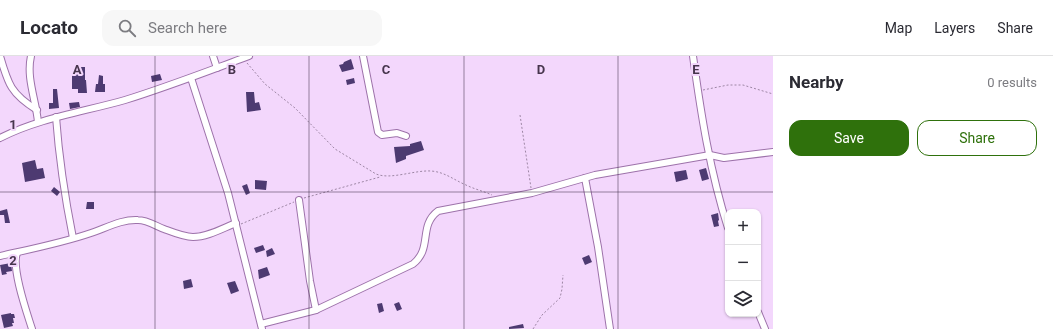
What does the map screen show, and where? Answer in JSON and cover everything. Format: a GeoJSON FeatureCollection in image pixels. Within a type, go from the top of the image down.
{"type":"FeatureCollection","features":[{"type":"Feature","properties":{"kind":"street"},"geometry":{"type":"LineString","coordinates":[[0,56],[10,87],[24,102],[37,110]]}},
{"type":"Feature","properties":{"kind":"street"},"geometry":{"type":"LineString","coordinates":[[31,56],[29,69],[30,80],[37,110],[38,122]]}},
{"type":"Feature","properties":{"kind":"street"},"geometry":{"type":"LineString","coordinates":[[213,56],[217,68]]}},
{"type":"Feature","properties":{"kind":"street"},"geometry":{"type":"LineString","coordinates":[[363,56],[378,132],[382,135],[397,133],[406,136]]}},
{"type":"Feature","properties":{"kind":"street"},"geometry":{"type":"LineString","coordinates":[[693,56],[710,155],[725,216]]}},
{"type":"Feature","properties":{"kind":"street"},"geometry":{"type":"LineString","coordinates":[[0,138],[38,122],[127,99],[192,78],[246,57]]}},
{"type":"Feature","properties":{"kind":"street"},"geometry":{"type":"LineString","coordinates":[[192,78],[237,224],[262,327],[316,310],[400,270],[419,259],[424,251],[427,224],[432,216],[438,211],[532,193],[585,178],[710,155],[724,158],[773,152]]}},
{"type":"Feature","properties":{"kind":"street"},"geometry":{"type":"LineString","coordinates":[[56,117],[58,147],[73,238]]}},
{"type":"Feature","properties":{"kind":"street"},"geometry":{"type":"LineString","coordinates":[[585,178],[598,247],[610,329]]}},
{"type":"Feature","properties":{"kind":"street"},"geometry":{"type":"LineString","coordinates":[[299,200],[310,281],[316,310]]}},
{"type":"Feature","properties":{"kind":"street"},"geometry":{"type":"LineString","coordinates":[[0,256],[73,238],[119,223],[138,220],[165,230],[192,237],[237,224]]}},
{"type":"Feature","properties":{"kind":"street"},"geometry":{"type":"LineString","coordinates":[[17,253],[16,265],[20,286],[32,329]]}},
{"type":"Feature","properties":{"kind":"street"},"geometry":{"type":"LineString","coordinates":[[760,317],[765,329]]}},
{"type":"Feature","properties":{"kind":"path"},"geometry":{"type":"LineString","coordinates":[[246,57],[265,84],[296,108],[335,149],[381,176]]}},
{"type":"Feature","properties":{"kind":"path"},"geometry":{"type":"LineString","coordinates":[[698,91],[728,85],[743,85],[773,94]]}},
{"type":"Feature","properties":{"kind":"path"},"geometry":{"type":"LineString","coordinates":[[520,115],[532,193]]}},
{"type":"Feature","properties":{"kind":"path"},"geometry":{"type":"LineString","coordinates":[[237,224],[299,200],[381,176],[391,176],[420,171],[442,173],[461,183],[502,199]]}},
{"type":"Feature","properties":{"kind":"path"},"geometry":{"type":"LineString","coordinates":[[533,329],[542,315],[560,298],[562,289],[562,275]]}},
{"type":"Feature","properties":{"kind":"building"},"geometry":{"type":"Polygon","coordinates":[[[351,59],[354,69],[342,72],[339,65],[351,59]]]}},
{"type":"Feature","properties":{"kind":"building"},"geometry":{"type":"Polygon","coordinates":[[[78,67],[85,67],[87,93],[78,93],[78,89],[72,89],[72,73],[78,73],[78,67]]]}},
{"type":"Feature","properties":{"kind":"building"},"geometry":{"type":"Polygon","coordinates":[[[160,74],[162,80],[152,82],[151,76],[160,74]]]}},
{"type":"Feature","properties":{"kind":"building"},"geometry":{"type":"Polygon","coordinates":[[[99,75],[103,76],[105,92],[95,92],[99,75]]]}},
{"type":"Feature","properties":{"kind":"building"},"geometry":{"type":"Polygon","coordinates":[[[354,78],[355,83],[347,85],[346,80],[354,78]]]}},
{"type":"Feature","properties":{"kind":"building"},"geometry":{"type":"Polygon","coordinates":[[[53,89],[57,89],[59,108],[49,109],[49,103],[53,103],[53,89]]]}},
{"type":"Feature","properties":{"kind":"building"},"geometry":{"type":"Polygon","coordinates":[[[246,92],[254,92],[255,103],[259,102],[261,110],[247,112],[246,92]]]}},
{"type":"Feature","properties":{"kind":"building"},"geometry":{"type":"Polygon","coordinates":[[[79,102],[80,107],[70,109],[69,103],[79,102]]]}},
{"type":"Feature","properties":{"kind":"building"},"geometry":{"type":"Polygon","coordinates":[[[421,141],[424,150],[406,156],[406,159],[396,163],[394,147],[410,146],[410,144],[421,141]]]}},
{"type":"Feature","properties":{"kind":"building"},"geometry":{"type":"Polygon","coordinates":[[[35,160],[37,169],[43,168],[45,178],[25,182],[22,163],[35,160]]]}},
{"type":"Feature","properties":{"kind":"building"},"geometry":{"type":"Polygon","coordinates":[[[706,168],[709,179],[702,181],[699,170],[706,168]]]}},
{"type":"Feature","properties":{"kind":"building"},"geometry":{"type":"Polygon","coordinates":[[[686,170],[688,179],[676,182],[674,172],[686,170]]]}},
{"type":"Feature","properties":{"kind":"building"},"geometry":{"type":"Polygon","coordinates":[[[255,180],[267,181],[266,190],[255,189],[255,180]]]}},
{"type":"Feature","properties":{"kind":"building"},"geometry":{"type":"Polygon","coordinates":[[[247,184],[250,193],[246,195],[242,186],[247,184]]]}},
{"type":"Feature","properties":{"kind":"building"},"geometry":{"type":"Polygon","coordinates":[[[54,187],[60,192],[57,196],[51,191],[54,187]]]}},
{"type":"Feature","properties":{"kind":"building"},"geometry":{"type":"Polygon","coordinates":[[[87,202],[94,202],[94,209],[86,209],[87,202]]]}},
{"type":"Feature","properties":{"kind":"building"},"geometry":{"type":"Polygon","coordinates":[[[7,209],[10,223],[5,223],[4,215],[0,215],[0,211],[7,209]]]}},
{"type":"Feature","properties":{"kind":"building"},"geometry":{"type":"Polygon","coordinates":[[[718,213],[719,226],[714,227],[711,215],[718,213]]]}},
{"type":"Feature","properties":{"kind":"building"},"geometry":{"type":"Polygon","coordinates":[[[263,245],[265,250],[256,253],[254,248],[263,245]]]}},
{"type":"Feature","properties":{"kind":"building"},"geometry":{"type":"Polygon","coordinates":[[[272,248],[275,254],[267,257],[266,251],[272,248]]]}},
{"type":"Feature","properties":{"kind":"building"},"geometry":{"type":"Polygon","coordinates":[[[589,255],[592,262],[585,265],[582,258],[589,255]]]}},
{"type":"Feature","properties":{"kind":"building"},"geometry":{"type":"Polygon","coordinates":[[[11,263],[12,271],[6,272],[7,274],[2,275],[0,265],[11,263]]]}},
{"type":"Feature","properties":{"kind":"building"},"geometry":{"type":"Polygon","coordinates":[[[267,267],[270,275],[259,279],[258,270],[267,267]]]}},
{"type":"Feature","properties":{"kind":"building"},"geometry":{"type":"Polygon","coordinates":[[[191,279],[193,287],[184,289],[183,281],[191,279]]]}},
{"type":"Feature","properties":{"kind":"building"},"geometry":{"type":"Polygon","coordinates":[[[235,281],[239,291],[231,294],[227,283],[235,281]]]}},
{"type":"Feature","properties":{"kind":"building"},"geometry":{"type":"Polygon","coordinates":[[[399,302],[402,309],[397,311],[394,304],[399,302]]]}},
{"type":"Feature","properties":{"kind":"building"},"geometry":{"type":"Polygon","coordinates":[[[382,303],[384,311],[379,313],[377,304],[382,303]]]}},
{"type":"Feature","properties":{"kind":"building"},"geometry":{"type":"Polygon","coordinates":[[[11,313],[14,314],[15,318],[13,318],[13,326],[4,328],[1,315],[11,313]]]}},
{"type":"Feature","properties":{"kind":"building"},"geometry":{"type":"Polygon","coordinates":[[[523,324],[524,328],[509,329],[509,327],[523,324]]]}}]}
